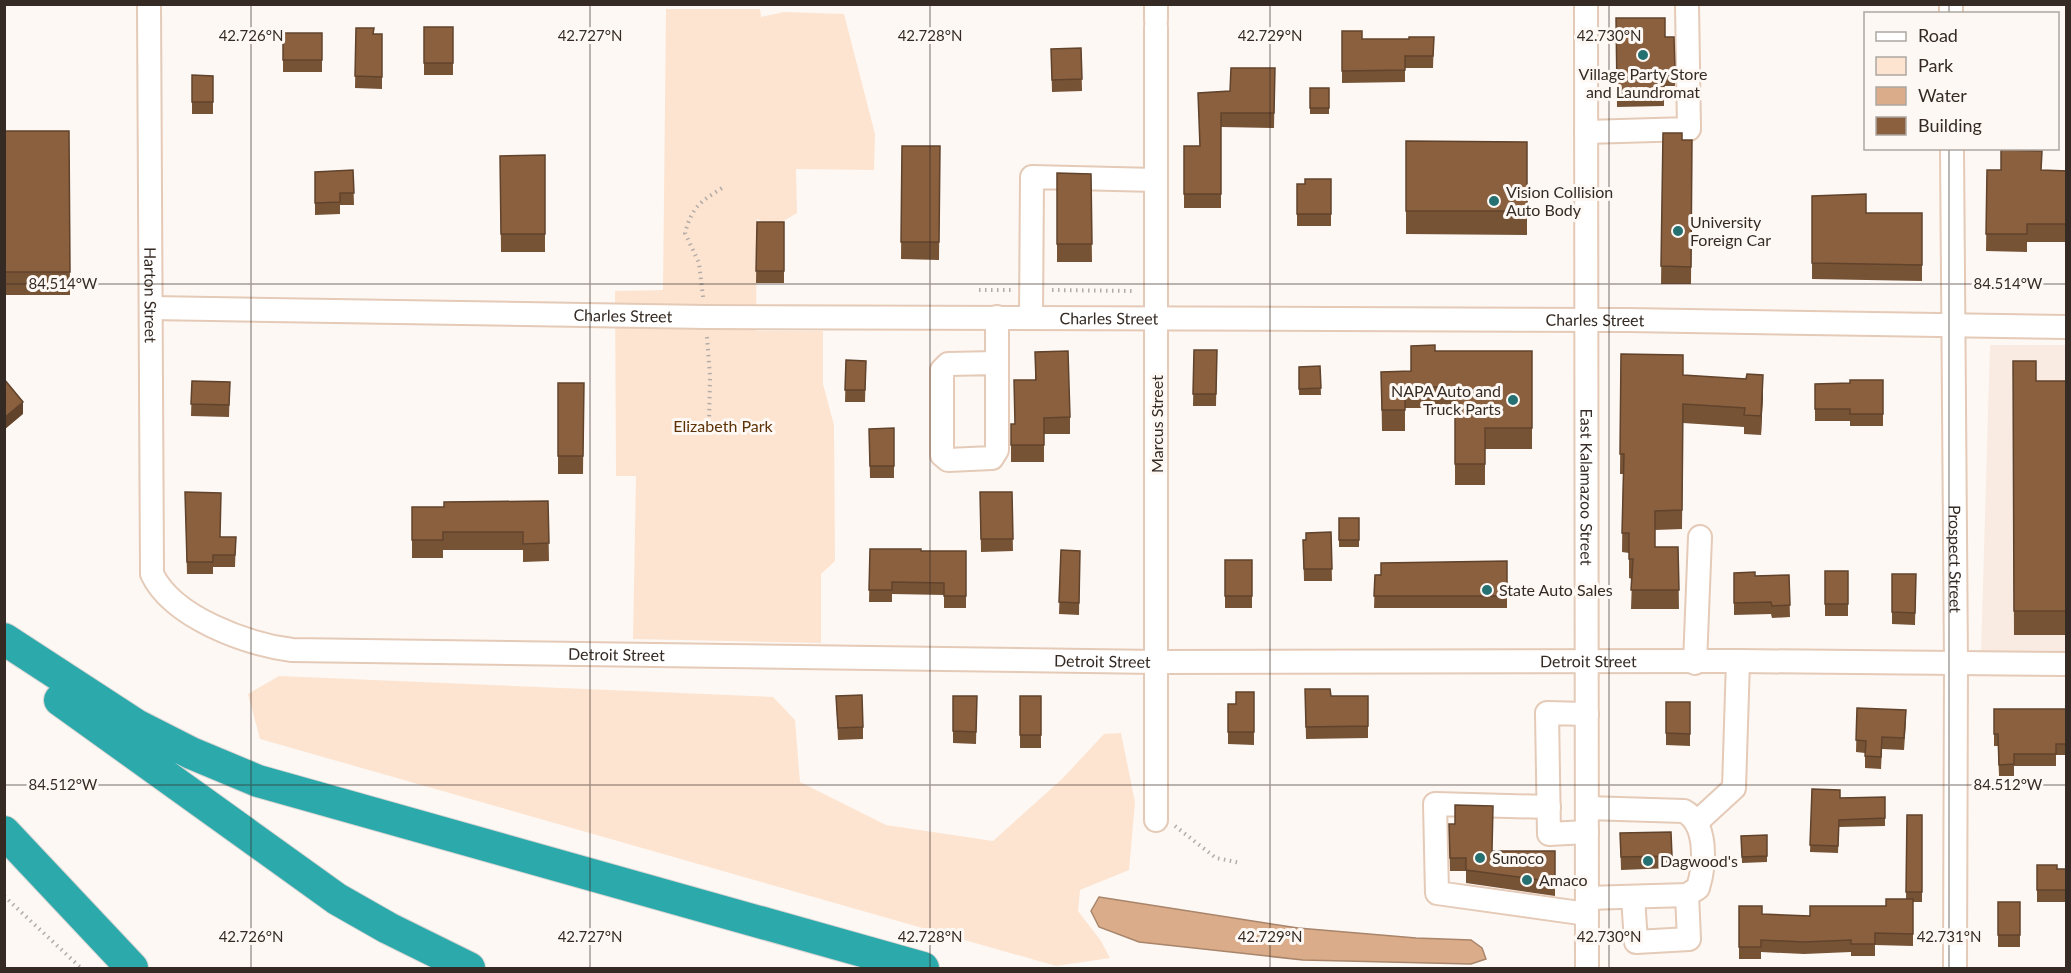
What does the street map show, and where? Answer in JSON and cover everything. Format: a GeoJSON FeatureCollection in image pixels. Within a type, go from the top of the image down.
{"type":"FeatureCollection","features":[{"type":"Feature","properties":{"kind":"highway"},"geometry":{"type":"LineString","coordinates":[[4,639],[136,725],[191,753],[258,781],[923,969]]}},
{"type":"Feature","properties":{"kind":"highway"},"geometry":{"type":"LineString","coordinates":[[4,655],[84,718],[338,899],[388,928],[470,969]]}},
{"type":"Feature","properties":{"kind":"highway"},"geometry":{"type":"LineString","coordinates":[[4,832],[132,969]]}},
{"type":"Feature","properties":{"kind":"street","name":"Harton Street"},"geometry":{"type":"LineString","coordinates":[[149,4],[151,564],[152,574],[158,585]]}},
{"type":"Feature","properties":{"kind":"street","name":"East Kalamazoo Street"},"geometry":{"type":"LineString","coordinates":[[1586,4],[1587,969]]}},
{"type":"Feature","properties":{"kind":"street"},"geometry":{"type":"LineString","coordinates":[[1586,132],[1689,129],[1686,4]]}},
{"type":"Feature","properties":{"kind":"street","name":"Marcus Street"},"geometry":{"type":"LineString","coordinates":[[1155,816],[1157,662],[1156,17]]}},
{"type":"Feature","properties":{"kind":"street","name":"Prospect Street"},"geometry":{"type":"LineString","coordinates":[[1952,150],[1956,664],[1955,969]]}},
{"type":"Feature","properties":{"kind":"street"},"geometry":{"type":"LineString","coordinates":[[1030,317],[1032,177],[1156,180]]}},
{"type":"Feature","properties":{"kind":"street","name":"Charles Street"},"geometry":{"type":"LineString","coordinates":[[151,308],[706,317],[1585,320],[2067,327]]}},
{"type":"Feature","properties":{"kind":"street"},"geometry":{"type":"LineString","coordinates":[[996,363],[948,364],[942,370],[942,455],[948,460],[992,459],[997,450],[997,317]]}},
{"type":"Feature","properties":{"kind":"street"},"geometry":{"type":"LineString","coordinates":[[1695,663],[1700,537]]}},
{"type":"Feature","properties":{"kind":"street","name":"Detroit Street"},"geometry":{"type":"LineString","coordinates":[[158,585],[167,597],[179,606],[223,631],[255,644],[292,651],[1157,662],[1695,663],[1738,661],[2067,664]]}},
{"type":"Feature","properties":{"kind":"street"},"geometry":{"type":"LineString","coordinates":[[1697,822],[1734,788],[1738,661]]}},
{"type":"Feature","properties":{"kind":"street"},"geometry":{"type":"LineString","coordinates":[[1587,714],[1547,713],[1549,834],[1587,832]]}},
{"type":"Feature","properties":{"kind":"street"},"geometry":{"type":"LineString","coordinates":[[1549,807],[1435,804],[1437,893],[1587,906],[1633,897],[1687,895],[1694,892],[1700,881],[1701,834],[1697,822],[1691,815],[1675,810],[1587,808]]}},
{"type":"Feature","properties":{"kind":"street"},"geometry":{"type":"LineString","coordinates":[[1633,897],[1636,942],[1689,939],[1687,895]]}},
{"type":"Feature","properties":{"kind":"path"},"geometry":{"type":"LineString","coordinates":[[979,290],[1156,291]]}},
{"type":"Feature","properties":{"kind":"path"},"geometry":{"type":"LineString","coordinates":[[1155,816],[1216,858],[1241,862]]}},
{"type":"Feature","properties":{"kind":"path"},"geometry":{"type":"LineString","coordinates":[[4,896],[81,969]]}},
{"type":"Feature","properties":{"kind":"shaded area"},"geometry":{"type":"Polygon","coordinates":[[[1990,345],[2066,345],[2066,652],[1981,652],[1990,345]]]}},
{"type":"Feature","properties":{"kind":"green space","name":"Elizabeth Park"},"geometry":{"type":"Polygon","coordinates":[[[666,9],[760,9],[761,17],[784,12],[844,14],[875,134],[874,170],[796,169],[797,213],[773,227],[757,219],[756,331],[823,331],[823,384],[834,425],[835,561],[821,574],[821,643],[633,639],[636,476],[616,476],[615,291],[663,290],[666,9]]]}},
{"type":"Feature","properties":{"kind":"green space"},"geometry":{"type":"Polygon","coordinates":[[[279,676],[773,697],[795,720],[800,782],[886,825],[993,841],[1062,779],[1104,734],[1121,733],[1135,802],[1129,870],[1080,890],[1078,911],[1101,941],[1110,958],[1056,966],[260,739],[248,694],[279,676]]]}},
{"type":"Feature","properties":{"kind":"water"},"geometry":{"type":"Polygon","coordinates":[[[1099,897],[1298,928],[1416,938],[1471,940],[1482,948],[1486,959],[1471,964],[1303,960],[1139,942],[1099,927],[1091,911],[1099,897]]]}},
{"type":"Feature","properties":{"kind":"building"},"geometry":{"type":"Polygon","coordinates":[[[1616,18],[1665,18],[1665,37],[1674,37],[1675,70],[1664,70],[1664,90],[1617,91],[1616,18]]]}},
{"type":"Feature","properties":{"kind":"building"},"geometry":{"type":"Polygon","coordinates":[[[424,27],[453,27],[453,63],[424,63],[424,27]]]}},
{"type":"Feature","properties":{"kind":"building"},"geometry":{"type":"Polygon","coordinates":[[[356,28],[374,28],[373,34],[382,34],[382,77],[355,76],[356,28]]]}},
{"type":"Feature","properties":{"kind":"building"},"geometry":{"type":"Polygon","coordinates":[[[1342,31],[1362,31],[1362,39],[1434,37],[1433,56],[1405,56],[1405,70],[1342,71],[1342,31]]]}},
{"type":"Feature","properties":{"kind":"building"},"geometry":{"type":"Polygon","coordinates":[[[283,33],[322,33],[322,60],[283,60],[283,33]]]}},
{"type":"Feature","properties":{"kind":"building"},"geometry":{"type":"Polygon","coordinates":[[[1081,48],[1082,79],[1052,80],[1051,49],[1081,48]]]}},
{"type":"Feature","properties":{"kind":"building"},"geometry":{"type":"Polygon","coordinates":[[[1231,68],[1275,68],[1274,113],[1221,113],[1221,194],[1184,194],[1184,146],[1200,146],[1198,93],[1230,91],[1231,68]]]}},
{"type":"Feature","properties":{"kind":"building"},"geometry":{"type":"Polygon","coordinates":[[[192,75],[213,76],[213,102],[192,102],[192,75]]]}},
{"type":"Feature","properties":{"kind":"building"},"geometry":{"type":"Polygon","coordinates":[[[1310,88],[1329,88],[1329,108],[1310,108],[1310,88]]]}},
{"type":"Feature","properties":{"kind":"building"},"geometry":{"type":"Polygon","coordinates":[[[4,131],[69,131],[70,272],[4,272],[4,131]]]}},
{"type":"Feature","properties":{"kind":"building"},"geometry":{"type":"Polygon","coordinates":[[[1663,133],[1682,133],[1682,140],[1692,140],[1691,267],[1661,266],[1663,133]]]}},
{"type":"Feature","properties":{"kind":"building"},"geometry":{"type":"Polygon","coordinates":[[[1406,141],[1527,142],[1527,211],[1406,211],[1406,141]]]}},
{"type":"Feature","properties":{"kind":"building"},"geometry":{"type":"Polygon","coordinates":[[[902,146],[940,146],[939,242],[901,242],[902,146]]]}},
{"type":"Feature","properties":{"kind":"building"},"geometry":{"type":"Polygon","coordinates":[[[2001,150],[2042,151],[2041,170],[2067,171],[2067,224],[2027,224],[2027,234],[1986,234],[1987,170],[2001,170],[2001,150]]]}},
{"type":"Feature","properties":{"kind":"building"},"geometry":{"type":"Polygon","coordinates":[[[545,155],[545,234],[501,234],[500,156],[545,155]]]}},
{"type":"Feature","properties":{"kind":"building"},"geometry":{"type":"Polygon","coordinates":[[[353,170],[354,193],[340,193],[340,202],[315,203],[315,172],[353,170]]]}},
{"type":"Feature","properties":{"kind":"building"},"geometry":{"type":"Polygon","coordinates":[[[1057,173],[1091,174],[1092,244],[1057,244],[1057,173]]]}},
{"type":"Feature","properties":{"kind":"building"},"geometry":{"type":"Polygon","coordinates":[[[1305,179],[1331,179],[1331,214],[1297,214],[1297,184],[1305,184],[1305,179]]]}},
{"type":"Feature","properties":{"kind":"building"},"geometry":{"type":"Polygon","coordinates":[[[1866,194],[1866,213],[1922,213],[1922,265],[1812,263],[1812,196],[1866,194]]]}},
{"type":"Feature","properties":{"kind":"building"},"geometry":{"type":"Polygon","coordinates":[[[757,222],[784,222],[784,271],[756,271],[757,222]]]}},
{"type":"Feature","properties":{"kind":"building"},"geometry":{"type":"Polygon","coordinates":[[[1435,345],[1435,351],[1532,351],[1532,428],[1485,428],[1485,464],[1455,464],[1455,387],[1405,387],[1405,410],[1382,410],[1381,372],[1411,371],[1411,346],[1435,345]]]}},
{"type":"Feature","properties":{"kind":"building"},"geometry":{"type":"Polygon","coordinates":[[[1194,350],[1217,350],[1216,394],[1193,394],[1194,350]]]}},
{"type":"Feature","properties":{"kind":"building"},"geometry":{"type":"Polygon","coordinates":[[[1068,351],[1070,417],[1044,418],[1044,445],[1011,445],[1011,424],[1015,424],[1014,380],[1036,380],[1035,352],[1068,351]]]}},
{"type":"Feature","properties":{"kind":"building"},"geometry":{"type":"Polygon","coordinates":[[[1621,354],[1683,355],[1683,375],[1746,379],[1747,374],[1763,375],[1761,416],[1744,415],[1745,408],[1683,404],[1682,510],[1655,511],[1655,547],[1678,547],[1679,590],[1631,590],[1633,559],[1629,559],[1629,533],[1622,533],[1624,454],[1620,454],[1621,354]]]}},
{"type":"Feature","properties":{"kind":"building"},"geometry":{"type":"Polygon","coordinates":[[[846,360],[866,361],[865,390],[845,390],[846,360]]]}},
{"type":"Feature","properties":{"kind":"building"},"geometry":{"type":"Polygon","coordinates":[[[2013,361],[2036,361],[2036,381],[2067,381],[2067,611],[2014,611],[2013,361]]]}},
{"type":"Feature","properties":{"kind":"building"},"geometry":{"type":"Polygon","coordinates":[[[1320,366],[1321,388],[1299,389],[1299,367],[1320,366]]]}},
{"type":"Feature","properties":{"kind":"building"},"geometry":{"type":"Polygon","coordinates":[[[4,379],[23,402],[4,418],[4,379]]]}},
{"type":"Feature","properties":{"kind":"building"},"geometry":{"type":"Polygon","coordinates":[[[1850,380],[1883,380],[1883,414],[1850,414],[1850,409],[1815,409],[1815,384],[1850,383],[1850,380]]]}},
{"type":"Feature","properties":{"kind":"building"},"geometry":{"type":"Polygon","coordinates":[[[192,381],[230,382],[229,405],[191,404],[192,381]]]}},
{"type":"Feature","properties":{"kind":"building"},"geometry":{"type":"Polygon","coordinates":[[[558,383],[584,383],[583,456],[558,456],[558,383]]]}},
{"type":"Feature","properties":{"kind":"building"},"geometry":{"type":"Polygon","coordinates":[[[894,428],[894,466],[870,466],[869,429],[894,428]]]}},
{"type":"Feature","properties":{"kind":"building"},"geometry":{"type":"Polygon","coordinates":[[[185,492],[221,493],[220,537],[236,537],[235,555],[213,555],[213,562],[187,562],[185,492]]]}},
{"type":"Feature","properties":{"kind":"building"},"geometry":{"type":"Polygon","coordinates":[[[980,492],[1012,492],[1013,539],[981,539],[980,492]]]}},
{"type":"Feature","properties":{"kind":"building"},"geometry":{"type":"Polygon","coordinates":[[[548,501],[549,543],[523,544],[523,532],[443,532],[443,540],[412,540],[412,507],[444,507],[444,502],[548,501]]]}},
{"type":"Feature","properties":{"kind":"building"},"geometry":{"type":"Polygon","coordinates":[[[1339,518],[1359,518],[1359,540],[1339,540],[1339,518]]]}},
{"type":"Feature","properties":{"kind":"building"},"geometry":{"type":"Polygon","coordinates":[[[1331,532],[1332,569],[1304,569],[1303,540],[1306,540],[1306,533],[1331,532]]]}},
{"type":"Feature","properties":{"kind":"building"},"geometry":{"type":"Polygon","coordinates":[[[870,549],[966,551],[966,596],[944,596],[944,583],[892,582],[892,590],[869,590],[870,549]]]}},
{"type":"Feature","properties":{"kind":"building"},"geometry":{"type":"Polygon","coordinates":[[[1061,550],[1080,551],[1079,603],[1059,602],[1061,550]]]}},
{"type":"Feature","properties":{"kind":"building"},"geometry":{"type":"Polygon","coordinates":[[[1225,560],[1252,560],[1252,596],[1225,596],[1225,560]]]}},
{"type":"Feature","properties":{"kind":"building"},"geometry":{"type":"Polygon","coordinates":[[[1507,561],[1507,596],[1374,596],[1375,575],[1381,575],[1381,563],[1507,561]]]}},
{"type":"Feature","properties":{"kind":"building"},"geometry":{"type":"Polygon","coordinates":[[[1825,571],[1848,571],[1848,604],[1825,604],[1825,571]]]}},
{"type":"Feature","properties":{"kind":"building"},"geometry":{"type":"Polygon","coordinates":[[[1755,572],[1755,576],[1789,575],[1790,605],[1772,606],[1771,602],[1734,603],[1734,573],[1755,572]]]}},
{"type":"Feature","properties":{"kind":"building"},"geometry":{"type":"Polygon","coordinates":[[[1892,574],[1916,574],[1915,613],[1892,612],[1892,574]]]}},
{"type":"Feature","properties":{"kind":"building"},"geometry":{"type":"Polygon","coordinates":[[[1305,689],[1330,689],[1331,696],[1368,696],[1368,726],[1306,727],[1305,689]]]}},
{"type":"Feature","properties":{"kind":"building"},"geometry":{"type":"Polygon","coordinates":[[[1236,692],[1254,692],[1254,732],[1228,732],[1228,704],[1236,704],[1236,692]]]}},
{"type":"Feature","properties":{"kind":"building"},"geometry":{"type":"Polygon","coordinates":[[[862,695],[863,727],[838,728],[836,696],[862,695]]]}},
{"type":"Feature","properties":{"kind":"building"},"geometry":{"type":"Polygon","coordinates":[[[953,696],[977,696],[976,732],[953,731],[953,696]]]}},
{"type":"Feature","properties":{"kind":"building"},"geometry":{"type":"Polygon","coordinates":[[[1020,696],[1041,696],[1041,735],[1020,735],[1020,696]]]}},
{"type":"Feature","properties":{"kind":"building"},"geometry":{"type":"Polygon","coordinates":[[[1666,702],[1690,702],[1690,734],[1666,733],[1666,702]]]}},
{"type":"Feature","properties":{"kind":"building"},"geometry":{"type":"Polygon","coordinates":[[[1857,708],[1906,710],[1904,738],[1882,737],[1881,757],[1865,756],[1866,741],[1856,740],[1857,708]]]}},
{"type":"Feature","properties":{"kind":"building"},"geometry":{"type":"Polygon","coordinates":[[[1994,709],[2067,709],[2067,744],[2056,744],[2056,754],[2014,754],[2014,764],[1999,765],[1998,734],[1994,734],[1994,709]]]}},
{"type":"Feature","properties":{"kind":"building"},"geometry":{"type":"Polygon","coordinates":[[[1812,789],[1840,790],[1840,798],[1885,797],[1885,818],[1839,820],[1838,846],[1810,845],[1812,789]]]}},
{"type":"Feature","properties":{"kind":"building"},"geometry":{"type":"Polygon","coordinates":[[[1455,805],[1493,806],[1492,851],[1555,851],[1555,882],[1466,870],[1466,858],[1450,858],[1449,824],[1455,824],[1455,805]]]}},
{"type":"Feature","properties":{"kind":"building"},"geometry":{"type":"Polygon","coordinates":[[[1907,815],[1922,815],[1922,892],[1906,892],[1907,815]]]}},
{"type":"Feature","properties":{"kind":"building"},"geometry":{"type":"Polygon","coordinates":[[[1671,832],[1672,856],[1621,857],[1620,833],[1671,832]]]}},
{"type":"Feature","properties":{"kind":"building"},"geometry":{"type":"Polygon","coordinates":[[[1767,835],[1767,856],[1742,857],[1741,836],[1767,835]]]}},
{"type":"Feature","properties":{"kind":"building"},"geometry":{"type":"Polygon","coordinates":[[[2037,865],[2057,865],[2057,869],[2067,869],[2067,890],[2037,890],[2037,865]]]}},
{"type":"Feature","properties":{"kind":"building"},"geometry":{"type":"Polygon","coordinates":[[[1886,899],[1913,899],[1913,934],[1875,933],[1875,944],[1851,944],[1851,940],[1804,942],[1761,940],[1761,947],[1739,947],[1739,906],[1762,906],[1762,914],[1810,916],[1810,906],[1886,906],[1886,899]]]}},
{"type":"Feature","properties":{"kind":"building"},"geometry":{"type":"Polygon","coordinates":[[[1998,902],[2020,902],[2020,935],[1998,935],[1998,902]]]}},
{"type":"Feature","properties":{"kind":"place","name":"Village Party Store and Laundromat"},"geometry":{"type":"Point","coordinates":[1643,55]}},
{"type":"Feature","properties":{"kind":"place","name":"Vision Collision Auto Body"},"geometry":{"type":"Point","coordinates":[1494,201]}},
{"type":"Feature","properties":{"kind":"place","name":"University Foreign Car"},"geometry":{"type":"Point","coordinates":[1678,231]}},
{"type":"Feature","properties":{"kind":"place","name":"NAPA Auto and Truck Parts"},"geometry":{"type":"Point","coordinates":[1513,400]}},
{"type":"Feature","properties":{"kind":"place","name":"State Auto Sales"},"geometry":{"type":"Point","coordinates":[1487,590]}},
{"type":"Feature","properties":{"kind":"place","name":"Sunoco"},"geometry":{"type":"Point","coordinates":[1480,858]}},
{"type":"Feature","properties":{"kind":"place","name":"Dagwood's"},"geometry":{"type":"Point","coordinates":[1648,861]}},
{"type":"Feature","properties":{"kind":"place","name":"Amaco"},"geometry":{"type":"Point","coordinates":[1527,880]}}]}
